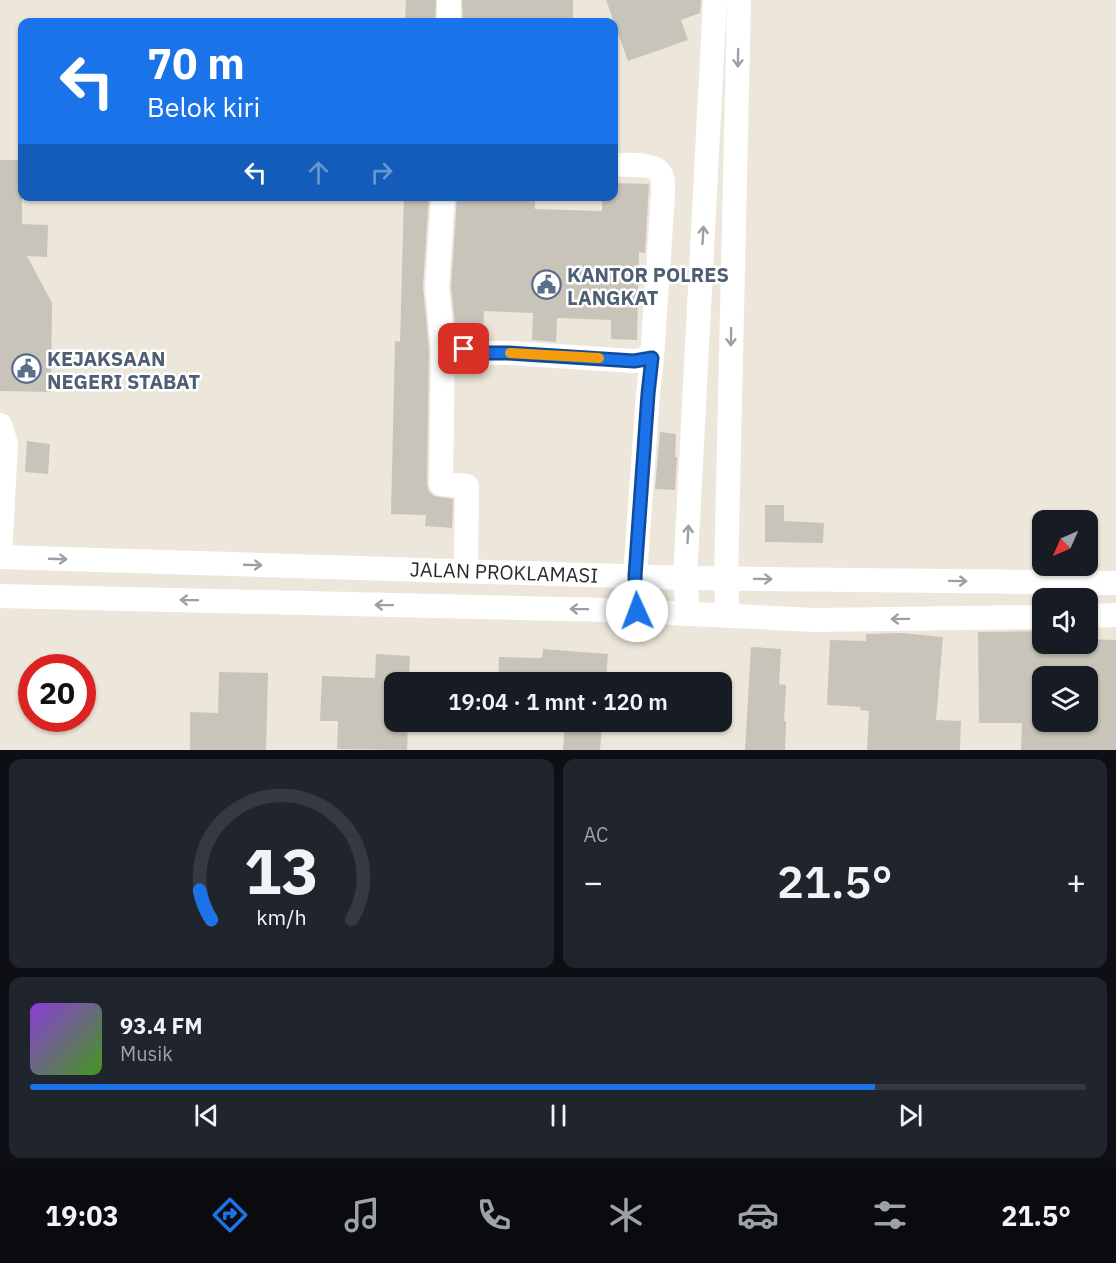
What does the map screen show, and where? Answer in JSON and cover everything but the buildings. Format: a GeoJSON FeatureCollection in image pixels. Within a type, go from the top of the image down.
{"type":"FeatureCollection","features":[{"type":"Feature","properties":{"kind":"street"},"geometry":{"type":"LineString","coordinates":[[688,614],[686,578],[715,0]]}},
{"type":"Feature","properties":{"kind":"street"},"geometry":{"type":"LineString","coordinates":[[728,616],[726,579],[739,0]]}},
{"type":"Feature","properties":{"kind":"street"},"geometry":{"type":"LineString","coordinates":[[618,165],[648,166],[658,169],[663,177],[635,576],[637,611]]}},
{"type":"Feature","properties":{"kind":"street"},"geometry":{"type":"LineString","coordinates":[[443,201],[437,287],[443,350],[441,484],[467,486],[466,571]]}},
{"type":"Feature","properties":{"kind":"street"},"geometry":{"type":"LineString","coordinates":[[443,350],[464,349],[483,353],[634,361],[652,358]]}},
{"type":"Feature","properties":{"kind":"street"},"geometry":{"type":"LineString","coordinates":[[0,425],[6,443],[0,557]]}},
{"type":"Feature","properties":{"kind":"street","name":"JALAN PROKLAMASI"},"geometry":{"type":"LineString","coordinates":[[0,557],[726,579],[1116,583]]}},
{"type":"Feature","properties":{"kind":"street","name":"JALAN PROKLAMASI"},"geometry":{"type":"LineString","coordinates":[[0,596],[637,611],[814,620],[1032,617]]}},
{"type":"Feature","properties":{"kind":"street"},"geometry":{"type":"LineString","coordinates":[[1098,616],[1116,615]]}},
{"type":"Feature","properties":{"kind":"slow traffic"},"geometry":{"type":"LineString","coordinates":[[510,353],[599,358]]}},
{"type":"Feature","properties":{"kind":"place","name":"KANTOR POLRES LANGKAT"},"geometry":{"type":"Point","coordinates":[546,285]}},
{"type":"Feature","properties":{"kind":"place","name":"KEJAKSAAN NEGERI STABAT"},"geometry":{"type":"Point","coordinates":[26,369]}},
{"type":"Feature","properties":{"kind":"route"},"geometry":{"type":"LineString","coordinates":[[464,349],[483,353],[634,361],[652,358],[635,576],[637,611]]}}]}
